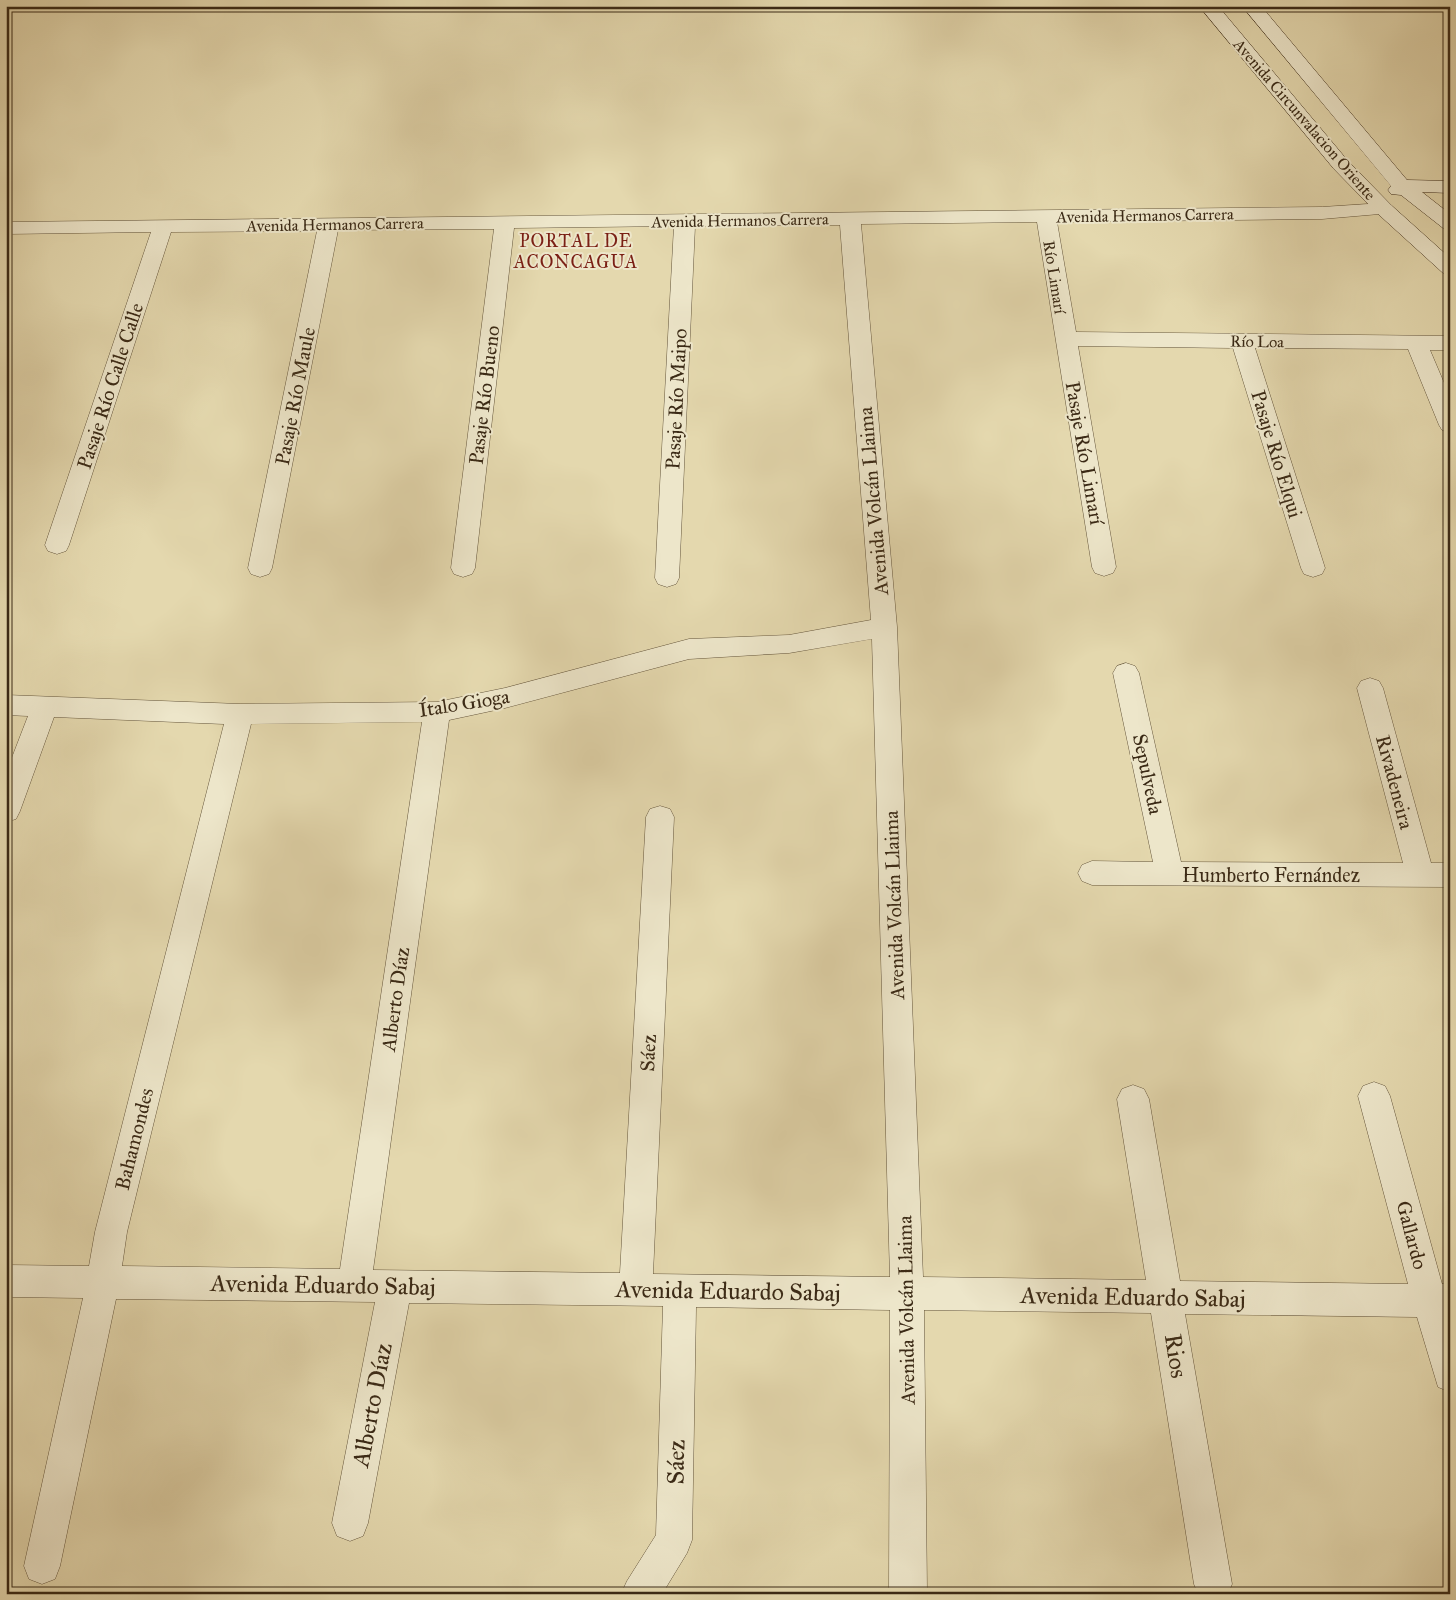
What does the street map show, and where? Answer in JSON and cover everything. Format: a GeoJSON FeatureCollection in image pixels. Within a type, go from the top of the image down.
{"type":"FeatureCollection","features":[{"type":"Feature","properties":{"kind":"street","name":"Avenida Circunvalacion Oriente"},"geometry":{"type":"LineString","coordinates":[[1208,6],[1341,165],[1384,209],[1450,269]]}},
{"type":"Feature","properties":{"kind":"street","name":"Avenida Circunvalacion Oriente"},"geometry":{"type":"LineString","coordinates":[[1251,6],[1401,186],[1446,218]]}},
{"type":"Feature","properties":{"kind":"street"},"geometry":{"type":"LineString","coordinates":[[1384,209],[1401,186],[1450,187]]}},
{"type":"Feature","properties":{"kind":"street","name":"Avenida Hermanos Carrera"},"geometry":{"type":"LineString","coordinates":[[6,228],[1322,213],[1384,209],[1446,218]]}},
{"type":"Feature","properties":{"kind":"street","name":"Río Limarí"},"geometry":{"type":"LineString","coordinates":[[1046,216],[1065,339]]}},
{"type":"Feature","properties":{"kind":"street","name":"Avenida Volcán Llaima"},"geometry":{"type":"LineString","coordinates":[[850,218],[884,627],[907,1293],[908,1594]]}},
{"type":"Feature","properties":{"kind":"street","name":"Pasaje Río Maipo"},"geometry":{"type":"LineString","coordinates":[[667,578],[685,220]]}},
{"type":"Feature","properties":{"kind":"street","name":"Pasaje Río Bueno"},"geometry":{"type":"LineString","coordinates":[[463,568],[505,222]]}},
{"type":"Feature","properties":{"kind":"street","name":"Pasaje Río Maule"},"geometry":{"type":"LineString","coordinates":[[260,568],[329,224]]}},
{"type":"Feature","properties":{"kind":"street","name":"Pasaje Río Calle Calle"},"geometry":{"type":"LineString","coordinates":[[57,545],[163,226]]}},
{"type":"Feature","properties":{"kind":"street","name":"Río Loa"},"geometry":{"type":"LineString","coordinates":[[1065,339],[1450,344]]}},
{"type":"Feature","properties":{"kind":"street","name":"Pasaje Río Limarí"},"geometry":{"type":"LineString","coordinates":[[1065,339],[1104,567]]}},
{"type":"Feature","properties":{"kind":"street","name":"Pasaje Río Elqui"},"geometry":{"type":"LineString","coordinates":[[1242,341],[1313,568]]}},
{"type":"Feature","properties":{"kind":"street"},"geometry":{"type":"LineString","coordinates":[[1416,343],[1450,425]]}},
{"type":"Feature","properties":{"kind":"street","name":"Ítalo Gioga"},"geometry":{"type":"LineString","coordinates":[[6,705],[240,714],[437,712],[505,698],[689,649],[789,644],[884,627]]}},
{"type":"Feature","properties":{"kind":"street","name":"Sepulveda"},"geometry":{"type":"LineString","coordinates":[[1126,673],[1170,874]]}},
{"type":"Feature","properties":{"kind":"street","name":"Rivadeneira"},"geometry":{"type":"LineString","coordinates":[[1370,688],[1420,875]]}},
{"type":"Feature","properties":{"kind":"street"},"geometry":{"type":"LineString","coordinates":[[6,811],[44,707]]}},
{"type":"Feature","properties":{"kind":"street","name":"Alberto Díaz"},"geometry":{"type":"LineString","coordinates":[[354,1286],[437,712]]}},
{"type":"Feature","properties":{"kind":"street","name":"Bahamondes"},"geometry":{"type":"LineString","coordinates":[[42,1566],[103,1282],[111,1232],[240,714]]}},
{"type":"Feature","properties":{"kind":"street","name":"Sáez"},"geometry":{"type":"LineString","coordinates":[[636,1289],[660,817]]}},
{"type":"Feature","properties":{"kind":"street","name":"Humberto Fernández"},"geometry":{"type":"LineString","coordinates":[[1092,874],[1450,875]]}},
{"type":"Feature","properties":{"kind":"street","name":"Gallardo"},"geometry":{"type":"LineString","coordinates":[[1374,1096],[1440,1301],[1450,1375]]}},
{"type":"Feature","properties":{"kind":"street","name":"Rios"},"geometry":{"type":"LineString","coordinates":[[1133,1099],[1213,1584]]}},
{"type":"Feature","properties":{"kind":"street","name":"Avenida Eduardo Sabaj"},"geometry":{"type":"LineString","coordinates":[[6,1281],[1440,1301]]}},
{"type":"Feature","properties":{"kind":"street","name":"Alberto Díaz"},"geometry":{"type":"LineString","coordinates":[[350,1523],[395,1286]]}},
{"type":"Feature","properties":{"kind":"street","name":"Sáez"},"geometry":{"type":"LineString","coordinates":[[640,1594],[674,1540],[680,1290]]}},
{"type":"Feature","properties":{"kind":"district","name":"PORTAL DE ACONCAGUA"},"geometry":{"type":"Point","coordinates":[576,251]}}]}
